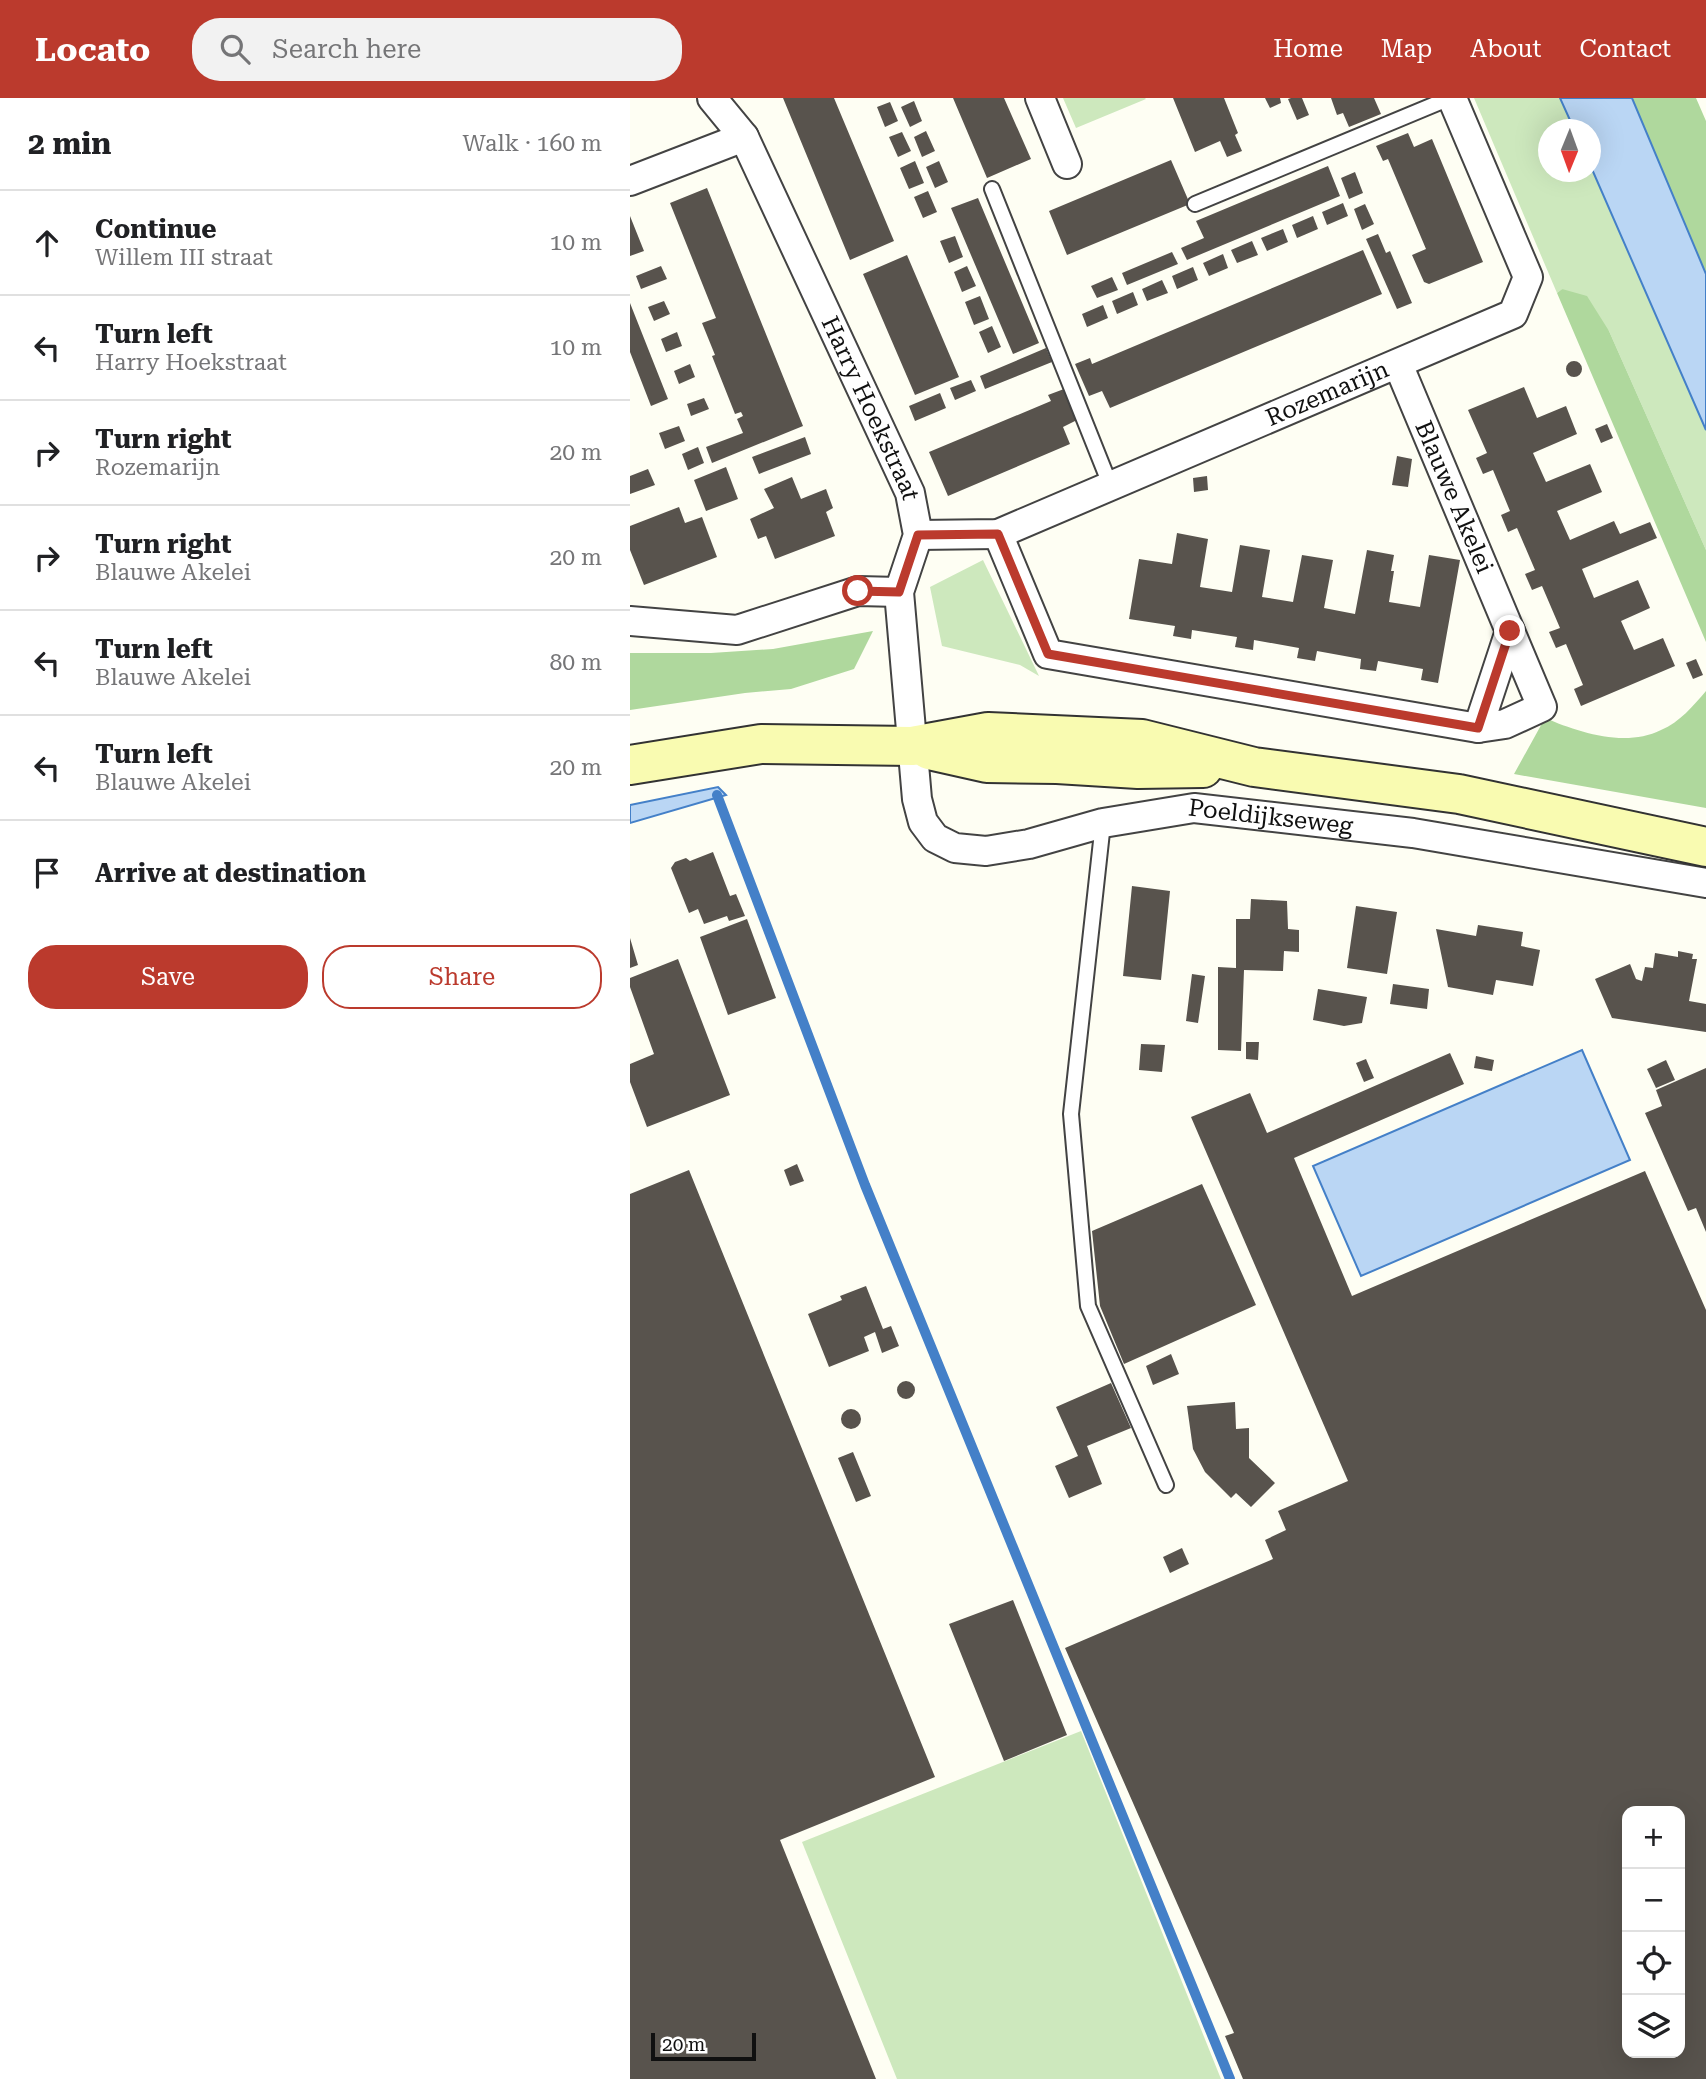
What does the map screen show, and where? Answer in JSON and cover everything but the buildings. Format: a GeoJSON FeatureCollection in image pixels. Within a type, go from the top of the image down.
{"type":"FeatureCollection","features":[{"type":"Feature","properties":{"kind":"street","name":"Harry Hoekstraat"},"geometry":{"type":"LineString","coordinates":[[712,98],[744,138],[910,493],[918,535],[899,592],[912,746]]}},
{"type":"Feature","properties":{"kind":"street"},"geometry":{"type":"LineString","coordinates":[[1040,98],[1067,164]]}},
{"type":"Feature","properties":{"kind":"street","name":"Rozemarijn"},"geometry":{"type":"LineString","coordinates":[[918,535],[998,534],[1513,314],[1528,277],[1451,98]]}},
{"type":"Feature","properties":{"kind":"street"},"geometry":{"type":"LineString","coordinates":[[630,181],[744,138]]}},
{"type":"Feature","properties":{"kind":"street","name":"Blauwe Akelei"},"geometry":{"type":"LineString","coordinates":[[998,534],[1048,654],[1478,728],[1505,724],[1542,708],[1398,364]]}},
{"type":"Feature","properties":{"kind":"street"},"geometry":{"type":"LineString","coordinates":[[630,621],[737,630],[858,591],[899,592]]}},
{"type":"Feature","properties":{"kind":"street"},"geometry":{"type":"LineString","coordinates":[[1478,728],[1510,631]]}},
{"type":"Feature","properties":{"kind":"street","name":"Poeldijkseweg"},"geometry":{"type":"LineString","coordinates":[[630,765],[761,744],[912,746],[988,732],[1142,739],[1254,767],[1459,794],[1706,847]]}},
{"type":"Feature","properties":{"kind":"street","name":"Poeldijkseweg"},"geometry":{"type":"LineString","coordinates":[[912,746],[917,799],[923,822],[935,838],[955,848],[986,851],[1029,844],[1103,823],[1194,808],[1413,833],[1706,883]]}},
{"type":"Feature","properties":{"kind":"lane"},"geometry":{"type":"LineString","coordinates":[[1195,204],[1451,98]]}},
{"type":"Feature","properties":{"kind":"lane"},"geometry":{"type":"LineString","coordinates":[[992,189],[1111,487]]}},
{"type":"Feature","properties":{"kind":"lane"},"geometry":{"type":"LineString","coordinates":[[1103,823],[1070,1114],[1088,1306],[1166,1485]]}},
{"type":"Feature","properties":{"kind":"green space"},"geometry":{"type":"Polygon","coordinates":[[[1063,98],[1145,98],[1146,99],[1076,128],[1063,98]]]}},
{"type":"Feature","properties":{"kind":"green space"},"geometry":{"type":"Polygon","coordinates":[[[1474,98],[1560,98],[1569,119],[1538,119],[1538,182],[1598,182],[1706,430],[1706,550],[1609,331],[1562,289],[1557,293],[1474,98]]]}},
{"type":"Feature","properties":{"kind":"green space"},"geometry":{"type":"Polygon","coordinates":[[[1632,98],[1696,98],[1706,121],[1706,274],[1632,98]]]}},
{"type":"Feature","properties":{"kind":"green space"},"geometry":{"type":"Polygon","coordinates":[[[1562,289],[1587,296],[1609,331],[1706,550],[1706,642],[1557,293],[1562,289]]]}},
{"type":"Feature","properties":{"kind":"green space"},"geometry":{"type":"Polygon","coordinates":[[[983,560],[1039,676],[1020,665],[942,646],[930,587],[983,560]]]}},
{"type":"Feature","properties":{"kind":"green space"},"geometry":{"type":"Polygon","coordinates":[[[873,631],[854,669],[791,689],[630,710],[630,653],[711,653],[773,649],[873,631]]]}},
{"type":"Feature","properties":{"kind":"green space"},"geometry":{"type":"Polygon","coordinates":[[[1706,691],[1706,808],[1514,774],[1545,718],[1587,733],[1632,738],[1661,730],[1674,723],[1706,691]]]}},
{"type":"Feature","properties":{"kind":"green space"},"geometry":{"type":"Polygon","coordinates":[[[1081,1731],[1221,2079],[897,2079],[802,1842],[1081,1731]]]}},
{"type":"Feature","properties":{"kind":"water"},"geometry":{"type":"Polygon","coordinates":[[[1560,98],[1632,98],[1706,274],[1706,430],[1598,182],[1601,182],[1601,119],[1569,119],[1560,98]]]}},
{"type":"Feature","properties":{"kind":"water"},"geometry":{"type":"Polygon","coordinates":[[[718,787],[726,795],[630,823],[630,805],[718,787]]]}},
{"type":"Feature","properties":{"kind":"water"},"geometry":{"type":"Polygon","coordinates":[[[1582,1050],[1630,1160],[1361,1276],[1313,1166],[1582,1050]]]}},
{"type":"Feature","properties":{"kind":"waterway"},"geometry":{"type":"LineString","coordinates":[[717,795],[865,1185],[1230,2079]]}},
{"type":"Feature","properties":{"kind":"route"},"geometry":{"type":"LineString","coordinates":[[858,591],[899,592],[918,535],[998,534],[1048,654],[1478,728],[1510,631]]}}]}
